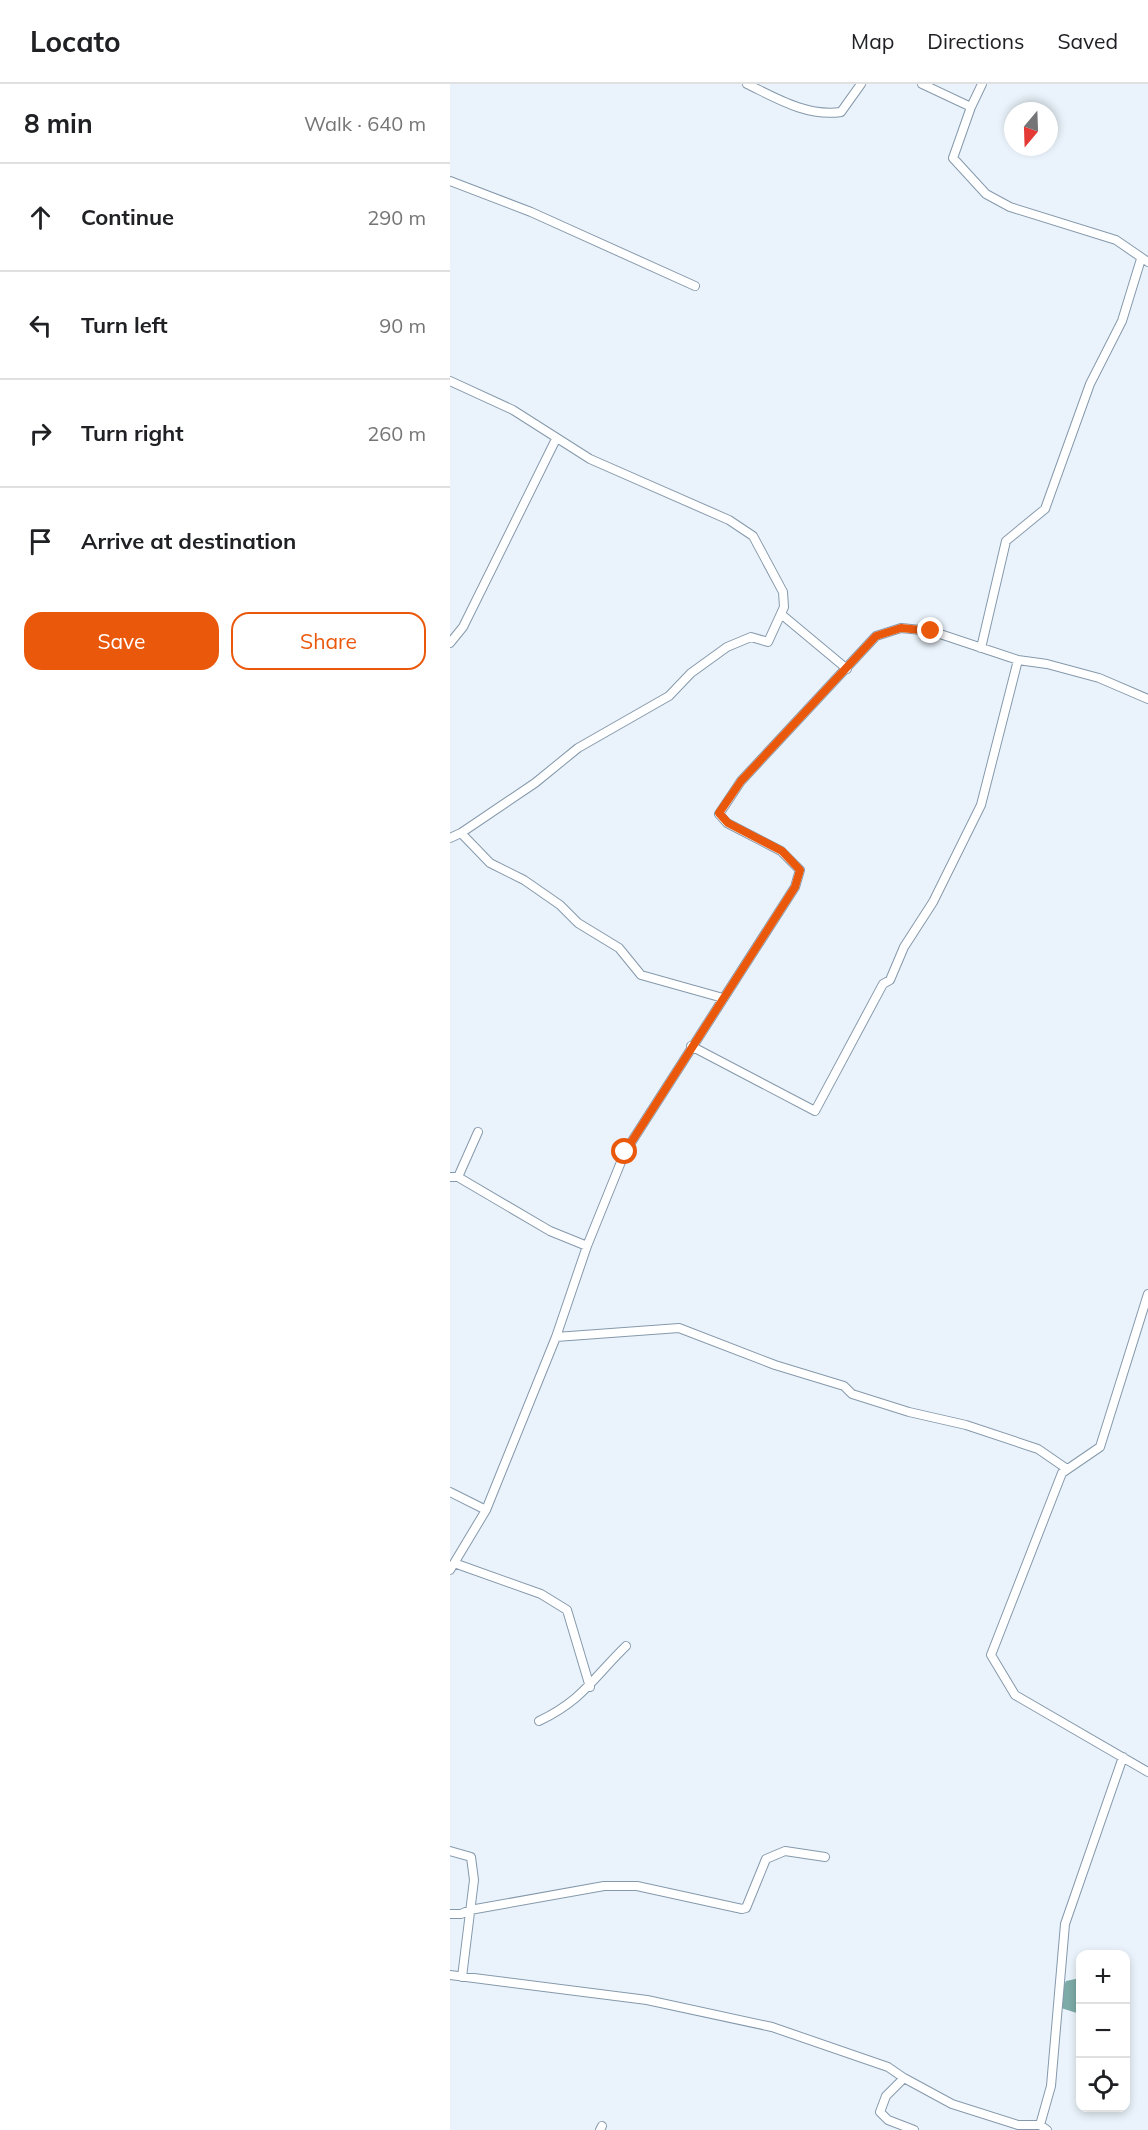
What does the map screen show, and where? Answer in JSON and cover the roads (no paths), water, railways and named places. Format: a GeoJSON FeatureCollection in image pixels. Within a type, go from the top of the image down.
{"type":"FeatureCollection","features":[{"type":"Feature","properties":{"kind":"street"},"geometry":{"type":"LineString","coordinates":[[747,84],[791,105],[827,114],[841,112],[861,84]]}},
{"type":"Feature","properties":{"kind":"street"},"geometry":{"type":"LineString","coordinates":[[922,84],[971,107]]}},
{"type":"Feature","properties":{"kind":"street"},"geometry":{"type":"LineString","coordinates":[[981,648],[1006,541],[1046,509],[1090,384],[1122,321],[1144,260],[1116,240],[1010,207],[986,194],[953,158],[971,107],[982,84]]}},
{"type":"Feature","properties":{"kind":"street"},"geometry":{"type":"LineString","coordinates":[[450,181],[531,212],[695,286]]}},
{"type":"Feature","properties":{"kind":"street"},"geometry":{"type":"LineString","coordinates":[[450,381],[513,410],[590,459],[729,520],[753,536],[783,592],[784,607],[768,642],[751,638],[727,647],[691,673],[669,696],[578,748],[535,783],[450,838]]}},
{"type":"Feature","properties":{"kind":"street"},"geometry":{"type":"LineString","coordinates":[[450,643],[463,627],[556,438]]}},
{"type":"Feature","properties":{"kind":"street"},"geometry":{"type":"LineString","coordinates":[[781,614],[847,669]]}},
{"type":"Feature","properties":{"kind":"street"},"geometry":{"type":"LineString","coordinates":[[590,1687],[567,1610],[541,1594],[452,1566],[486,1510],[556,1337],[587,1246],[625,1152],[795,887],[800,870],[782,851],[728,823],[719,813],[741,781],[876,636],[901,628],[931,631],[1018,660],[1047,664],[1099,678],[1148,699]]}},
{"type":"Feature","properties":{"kind":"street"},"geometry":{"type":"LineString","coordinates":[[691,1046],[815,1111],[883,984],[890,980],[904,947],[933,902],[981,805],[1018,660]]}},
{"type":"Feature","properties":{"kind":"street"},"geometry":{"type":"LineString","coordinates":[[461,833],[490,863],[524,880],[560,905],[578,923],[619,948],[641,975],[723,998]]}},
{"type":"Feature","properties":{"kind":"street"},"geometry":{"type":"LineString","coordinates":[[478,1132],[454,1177],[550,1231],[587,1246]]}},
{"type":"Feature","properties":{"kind":"street"},"geometry":{"type":"LineString","coordinates":[[1148,1294],[1100,1447],[1062,1473],[991,1656],[1015,1695],[1148,1772]]}},
{"type":"Feature","properties":{"kind":"street"},"geometry":{"type":"LineString","coordinates":[[556,1337],[679,1328],[784,1368],[844,1386],[852,1394],[909,1412],[966,1425],[1038,1449],[1067,1469]]}},
{"type":"Feature","properties":{"kind":"street"},"geometry":{"type":"LineString","coordinates":[[450,1492],[486,1510]]}},
{"type":"Feature","properties":{"kind":"street"},"geometry":{"type":"LineString","coordinates":[[539,1720],[574,1701],[590,1687],[626,1646]]}},
{"type":"Feature","properties":{"kind":"street"},"geometry":{"type":"LineString","coordinates":[[1040,2125],[1051,2086],[1065,1924],[1123,1757]]}},
{"type":"Feature","properties":{"kind":"street"},"geometry":{"type":"LineString","coordinates":[[450,1851],[471,1857],[474,1881],[462,1977]]}},
{"type":"Feature","properties":{"kind":"street"},"geometry":{"type":"LineString","coordinates":[[450,1914],[461,1914],[471,1910],[604,1886],[637,1886],[742,1909],[746,1908],[766,1860],[785,1851],[825,1857]]}},
{"type":"Feature","properties":{"kind":"street"},"geometry":{"type":"LineString","coordinates":[[450,1975],[647,2000],[772,2027],[888,2067],[952,2104],[1018,2125],[1040,2125],[1047,2130]]}},
{"type":"Feature","properties":{"kind":"street"},"geometry":{"type":"LineString","coordinates":[[904,2078],[886,2096],[880,2112],[888,2120],[914,2130]]}}]}
